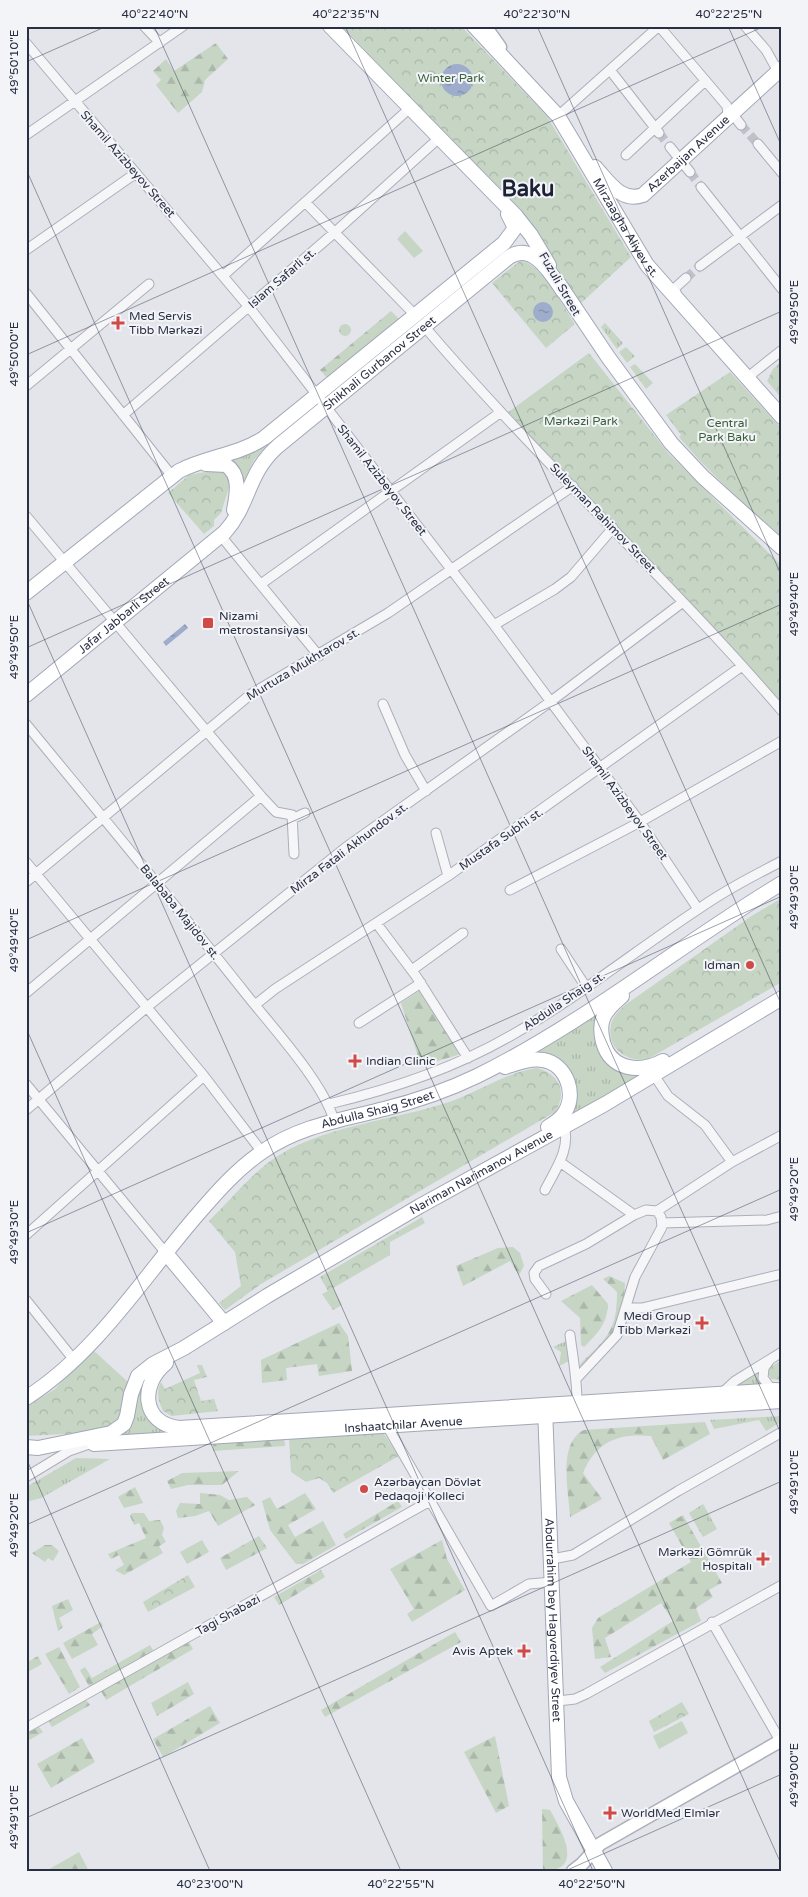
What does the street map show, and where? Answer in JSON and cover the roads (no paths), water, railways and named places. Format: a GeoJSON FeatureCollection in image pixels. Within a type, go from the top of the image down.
{"type":"FeatureCollection","features":[{"type":"Feature","properties":{"kind":"main road","name":"Fuzuli Street"},"geometry":{"type":"LineString","coordinates":[[330,26],[523,224],[563,291],[608,358],[671,443],[703,477],[782,548]]}},
{"type":"Feature","properties":{"kind":"main road"},"geometry":{"type":"LineString","coordinates":[[474,26],[516,70]]}},
{"type":"Feature","properties":{"kind":"main road","name":"Mirzaagha Aliyev st."},"geometry":{"type":"LineString","coordinates":[[516,70],[558,116],[641,258],[782,417]]}},
{"type":"Feature","properties":{"kind":"main road","name":"Azerbaijan Avenue"},"geometry":{"type":"LineString","coordinates":[[573,142],[615,189],[629,197],[636,197],[649,190],[732,113],[780,72]]}},
{"type":"Feature","properties":{"kind":"main road","name":"Shikhali Gurbanov Street"},"geometry":{"type":"LineString","coordinates":[[226,531],[261,462],[326,407],[514,232],[515,228],[512,219],[476,176]]}},
{"type":"Feature","properties":{"kind":"main road","name":"Shikhali Gurbanov Street"},"geometry":{"type":"LineString","coordinates":[[186,468],[234,453],[258,442],[317,395],[515,254],[528,254],[539,260],[563,291]]}},
{"type":"Feature","properties":{"kind":"main road"},"geometry":{"type":"LineString","coordinates":[[26,593],[172,476],[186,468],[215,464],[226,465],[232,470],[237,486],[226,531]]}},
{"type":"Feature","properties":{"kind":"main road","name":"Jafar Jabbarli Street"},"geometry":{"type":"LineString","coordinates":[[26,695],[226,531]]}},
{"type":"Feature","properties":{"kind":"main road","name":"Abdulla Shaig Street"},"geometry":{"type":"LineString","coordinates":[[26,1398],[51,1381],[100,1333],[165,1252],[218,1191],[262,1152],[297,1132],[334,1120],[416,1099],[478,1075],[540,1041],[658,966],[746,905],[782,884]]}},
{"type":"Feature","properties":{"kind":"main road"},"geometry":{"type":"LineString","coordinates":[[658,966],[614,1003],[603,1017],[602,1036],[611,1057],[629,1068],[645,1068],[731,1027]]}},
{"type":"Feature","properties":{"kind":"main road","name":"Nariman Narimanov Avenue"},"geometry":{"type":"LineString","coordinates":[[184,1348],[304,1274],[654,1075],[782,998]]}},
{"type":"Feature","properties":{"kind":"main road"},"geometry":{"type":"LineString","coordinates":[[478,1075],[534,1060],[550,1062],[562,1071],[570,1089],[567,1107],[563,1115],[534,1142]]}},
{"type":"Feature","properties":{"kind":"main road"},"geometry":{"type":"LineString","coordinates":[[165,1252],[224,1323]]}},
{"type":"Feature","properties":{"kind":"main road"},"geometry":{"type":"LineString","coordinates":[[30,1448],[111,1433],[117,1430],[124,1424],[131,1394],[138,1376],[153,1364],[184,1348]]}},
{"type":"Feature","properties":{"kind":"main road","name":"Inshaatchilar Avenue"},"geometry":{"type":"LineString","coordinates":[[184,1348],[156,1371],[148,1387],[147,1394],[151,1410],[162,1423],[173,1427],[545,1410],[567,1415],[782,1401]]}},
{"type":"Feature","properties":{"kind":"main road","name":"Inshaatchilar Avenue"},"geometry":{"type":"LineString","coordinates":[[30,1448],[387,1426],[545,1410],[577,1402],[782,1390]]}},
{"type":"Feature","properties":{"kind":"main road"},"geometry":{"type":"LineString","coordinates":[[567,1415],[577,1402],[589,1414]]}},
{"type":"Feature","properties":{"kind":"main road","name":"Abdurrahim bey Hagverdiyev Street"},"geometry":{"type":"LineString","coordinates":[[545,1410],[558,1701],[559,1777],[566,1801],[605,1871]]}},
{"type":"Feature","properties":{"kind":"street"},"geometry":{"type":"LineString","coordinates":[[144,26],[160,43]]}},
{"type":"Feature","properties":{"kind":"street"},"geometry":{"type":"LineString","coordinates":[[26,135],[183,26]]}},
{"type":"Feature","properties":{"kind":"street"},"geometry":{"type":"LineString","coordinates":[[558,116],[659,26],[741,125]]}},
{"type":"Feature","properties":{"kind":"street"},"geometry":{"type":"LineString","coordinates":[[745,26],[766,50],[780,72]]}},
{"type":"Feature","properties":{"kind":"street","name":"Mirzaagha Aliyev st."},"geometry":{"type":"LineString","coordinates":[[490,28],[516,70]]}},
{"type":"Feature","properties":{"kind":"street","name":"Shamil Azizbeyov Street"},"geometry":{"type":"LineString","coordinates":[[26,43],[224,275],[249,307],[494,625],[640,822],[698,909]]}},
{"type":"Feature","properties":{"kind":"street"},"geometry":{"type":"LineString","coordinates":[[610,70],[657,131]]}},
{"type":"Feature","properties":{"kind":"street"},"geometry":{"type":"LineString","coordinates":[[626,155],[657,131],[705,81]]}},
{"type":"Feature","properties":{"kind":"street"},"geometry":{"type":"LineString","coordinates":[[224,275],[410,108]]}},
{"type":"Feature","properties":{"kind":"street","name":"Islam Safarli st."},"geometry":{"type":"LineString","coordinates":[[123,415],[334,233],[439,138]]}},
{"type":"Feature","properties":{"kind":"street"},"geometry":{"type":"LineString","coordinates":[[758,144],[782,173]]}},
{"type":"Feature","properties":{"kind":"street"},"geometry":{"type":"LineString","coordinates":[[670,147],[690,172]]}},
{"type":"Feature","properties":{"kind":"street"},"geometry":{"type":"LineString","coordinates":[[26,250],[136,173]]}},
{"type":"Feature","properties":{"kind":"street"},"geometry":{"type":"LineString","coordinates":[[701,187],[782,289]]}},
{"type":"Feature","properties":{"kind":"street","name":"Suleyman Rahimov Street"},"geometry":{"type":"LineString","coordinates":[[305,202],[420,321],[501,412],[684,602],[782,712]]}},
{"type":"Feature","properties":{"kind":"street"},"geometry":{"type":"LineString","coordinates":[[700,266],[782,205]]}},
{"type":"Feature","properties":{"kind":"street"},"geometry":{"type":"LineString","coordinates":[[682,306],[675,290],[686,278]]}},
{"type":"Feature","properties":{"kind":"street"},"geometry":{"type":"LineString","coordinates":[[26,386],[149,284]]}},
{"type":"Feature","properties":{"kind":"street"},"geometry":{"type":"LineString","coordinates":[[26,293],[172,476]]}},
{"type":"Feature","properties":{"kind":"street"},"geometry":{"type":"LineString","coordinates":[[762,396],[751,380],[751,375],[782,350]]}},
{"type":"Feature","properties":{"kind":"street"},"geometry":{"type":"LineString","coordinates":[[261,584],[501,412]]}},
{"type":"Feature","properties":{"kind":"street","name":"Murtuza Mukhtarov st."},"geometry":{"type":"LineString","coordinates":[[26,882],[251,694],[318,656],[452,569],[572,486]]}},
{"type":"Feature","properties":{"kind":"street"},"geometry":{"type":"LineString","coordinates":[[26,516],[261,796],[276,812],[280,814],[290,813],[294,818],[294,854]]}},
{"type":"Feature","properties":{"kind":"street"},"geometry":{"type":"LineString","coordinates":[[494,625],[555,589],[570,577],[613,528]]}},
{"type":"Feature","properties":{"kind":"street"},"geometry":{"type":"LineString","coordinates":[[226,531],[261,584],[318,656]]}},
{"type":"Feature","properties":{"kind":"street","name":"Mirza Fatali Akhundov st."},"geometry":{"type":"LineString","coordinates":[[26,1110],[147,1007],[352,843],[550,702],[684,602]]}},
{"type":"Feature","properties":{"kind":"street","name":"Mustafa Subhi st."},"geometry":{"type":"LineString","coordinates":[[255,1005],[275,989],[448,876],[601,769],[742,666]]}},
{"type":"Feature","properties":{"kind":"street"},"geometry":{"type":"LineString","coordinates":[[383,704],[404,754],[426,791]]}},
{"type":"Feature","properties":{"kind":"street","name":"Balababa Majidov st."},"geometry":{"type":"LineString","coordinates":[[26,724],[255,1005],[329,1104],[334,1120]]}},
{"type":"Feature","properties":{"kind":"street"},"geometry":{"type":"LineString","coordinates":[[510,890],[640,822],[782,741]]}},
{"type":"Feature","properties":{"kind":"street"},"geometry":{"type":"LineString","coordinates":[[26,993],[261,796]]}},
{"type":"Feature","properties":{"kind":"street"},"geometry":{"type":"LineString","coordinates":[[294,818],[305,813]]}},
{"type":"Feature","properties":{"kind":"street"},"geometry":{"type":"LineString","coordinates":[[436,833],[448,876]]}},
{"type":"Feature","properties":{"kind":"street","name":"Abdulla Shaig st."},"geometry":{"type":"LineString","coordinates":[[329,1104],[394,1088],[468,1058],[512,1035],[586,987],[698,909],[782,860]]}},
{"type":"Feature","properties":{"kind":"street"},"geometry":{"type":"LineString","coordinates":[[26,862],[204,1076],[262,1152]]}},
{"type":"Feature","properties":{"kind":"street"},"geometry":{"type":"LineString","coordinates":[[377,924],[421,983],[468,1058]]}},
{"type":"Feature","properties":{"kind":"street"},"geometry":{"type":"LineString","coordinates":[[412,970],[463,933]]}},
{"type":"Feature","properties":{"kind":"street"},"geometry":{"type":"LineString","coordinates":[[561,949],[586,987]]}},
{"type":"Feature","properties":{"kind":"street"},"geometry":{"type":"LineString","coordinates":[[359,1023],[421,983]]}},
{"type":"Feature","properties":{"kind":"street"},"geometry":{"type":"LineString","coordinates":[[654,1075],[668,1096],[705,1125],[732,1162]]}},
{"type":"Feature","properties":{"kind":"street"},"geometry":{"type":"LineString","coordinates":[[26,1235],[204,1076]]}},
{"type":"Feature","properties":{"kind":"street"},"geometry":{"type":"LineString","coordinates":[[26,1084],[165,1252]]}},
{"type":"Feature","properties":{"kind":"street"},"geometry":{"type":"LineString","coordinates":[[545,1190],[560,1162],[566,1142],[564,1126]]}},
{"type":"Feature","properties":{"kind":"street"},"geometry":{"type":"LineString","coordinates":[[546,1294],[534,1279],[535,1269],[539,1266],[586,1244],[634,1215],[646,1210],[657,1211],[732,1162],[782,1135]]}},
{"type":"Feature","properties":{"kind":"street"},"geometry":{"type":"LineString","coordinates":[[560,1162],[634,1215]]}},
{"type":"Feature","properties":{"kind":"street"},"geometry":{"type":"LineString","coordinates":[[577,1378],[617,1335],[635,1277],[660,1232],[662,1223],[657,1211]]}},
{"type":"Feature","properties":{"kind":"street"},"geometry":{"type":"LineString","coordinates":[[662,1223],[766,1220],[782,1216]]}},
{"type":"Feature","properties":{"kind":"street"},"geometry":{"type":"LineString","coordinates":[[626,1308],[642,1308],[782,1274]]}},
{"type":"Feature","properties":{"kind":"street"},"geometry":{"type":"LineString","coordinates":[[26,1300],[74,1360]]}},
{"type":"Feature","properties":{"kind":"street"},"geometry":{"type":"LineString","coordinates":[[570,1335],[572,1363],[577,1378],[577,1402]]}},
{"type":"Feature","properties":{"kind":"street"},"geometry":{"type":"LineString","coordinates":[[721,1394],[736,1381],[782,1352]]}},
{"type":"Feature","properties":{"kind":"street"},"geometry":{"type":"LineString","coordinates":[[772,1358],[764,1368],[763,1378],[769,1386],[782,1390]]}},
{"type":"Feature","properties":{"kind":"street"},"geometry":{"type":"LineString","coordinates":[[387,1426],[491,1606],[528,1584],[553,1582]]}},
{"type":"Feature","properties":{"kind":"street"},"geometry":{"type":"LineString","coordinates":[[552,1559],[573,1555],[678,1491],[782,1432]]}},
{"type":"Feature","properties":{"kind":"street"},"geometry":{"type":"LineString","coordinates":[[26,1477],[69,1452],[89,1444]]}},
{"type":"Feature","properties":{"kind":"street","name":"Tagi Shabazi"},"geometry":{"type":"LineString","coordinates":[[26,1728],[430,1501]]}},
{"type":"Feature","properties":{"kind":"street"},"geometry":{"type":"LineString","coordinates":[[558,1701],[575,1699],[586,1694],[712,1622],[782,1585]]}},
{"type":"Feature","properties":{"kind":"street"},"geometry":{"type":"LineString","coordinates":[[576,1869],[593,1850],[609,1838],[781,1742],[712,1622]]}},
{"type":"Feature","properties":{"kind":"water"},"geometry":{"type":"Polygon","coordinates":[[[457,64],[469,68],[473,80],[469,92],[457,96],[445,92],[441,80],[445,68],[457,64]]]}},
{"type":"Feature","properties":{"kind":"water"},"geometry":{"type":"Polygon","coordinates":[[[543,302],[550,305],[553,312],[550,319],[543,322],[536,319],[533,312],[536,305],[543,302]]]}},
{"type":"Feature","properties":{"kind":"water"},"geometry":{"type":"Polygon","coordinates":[[[185,624],[188,628],[166,646],[163,642],[185,624]]]}},
{"type":"Feature","properties":{"kind":"tunnel"},"geometry":{"type":"LineString","coordinates":[[741,125],[758,144]]}},
{"type":"Feature","properties":{"kind":"tunnel"},"geometry":{"type":"LineString","coordinates":[[659,133],[670,147]]}},
{"type":"Feature","properties":{"kind":"tunnel"},"geometry":{"type":"LineString","coordinates":[[690,172],[701,187]]}},
{"type":"Feature","properties":{"kind":"tunnel"},"geometry":{"type":"LineString","coordinates":[[686,278],[700,266]]}},
{"type":"Feature","properties":{"kind":"place","name":"Med Servis Tibb Mərkəzi"},"geometry":{"type":"Point","coordinates":[118,323]}},
{"type":"Feature","properties":{"kind":"place","name":"Nizami metrostansiyası"},"geometry":{"type":"Point","coordinates":[208,623]}},
{"type":"Feature","properties":{"kind":"place","name":"Idman"},"geometry":{"type":"Point","coordinates":[750,965]}},
{"type":"Feature","properties":{"kind":"place","name":"Indian Clinic"},"geometry":{"type":"Point","coordinates":[355,1061]}},
{"type":"Feature","properties":{"kind":"place","name":"Medi Group Tibb Mərkəzi"},"geometry":{"type":"Point","coordinates":[702,1323]}},
{"type":"Feature","properties":{"kind":"place","name":"Azərbaycan Dövlət Pedaqoji Kolleci"},"geometry":{"type":"Point","coordinates":[364,1489]}},
{"type":"Feature","properties":{"kind":"place","name":"Mərkəzi Gömrük Hospitalı"},"geometry":{"type":"Point","coordinates":[763,1559]}},
{"type":"Feature","properties":{"kind":"place","name":"Avis Aptek"},"geometry":{"type":"Point","coordinates":[524,1651]}},
{"type":"Feature","properties":{"kind":"place","name":"WorldMed Elmlər"},"geometry":{"type":"Point","coordinates":[610,1813]}},
{"type":"Feature","properties":{"kind":"district","name":"Baku"},"geometry":{"type":"Point","coordinates":[528,188]}},
{"type":"Feature","properties":{"kind":"park label","name":"Winter Park"},"geometry":{"type":"Point","coordinates":[451,78]}},
{"type":"Feature","properties":{"kind":"park label","name":"Mərkəzi Park"},"geometry":{"type":"Point","coordinates":[581,421]}},
{"type":"Feature","properties":{"kind":"park label","name":"Central Park Baku"},"geometry":{"type":"Point","coordinates":[727,430]}}]}
